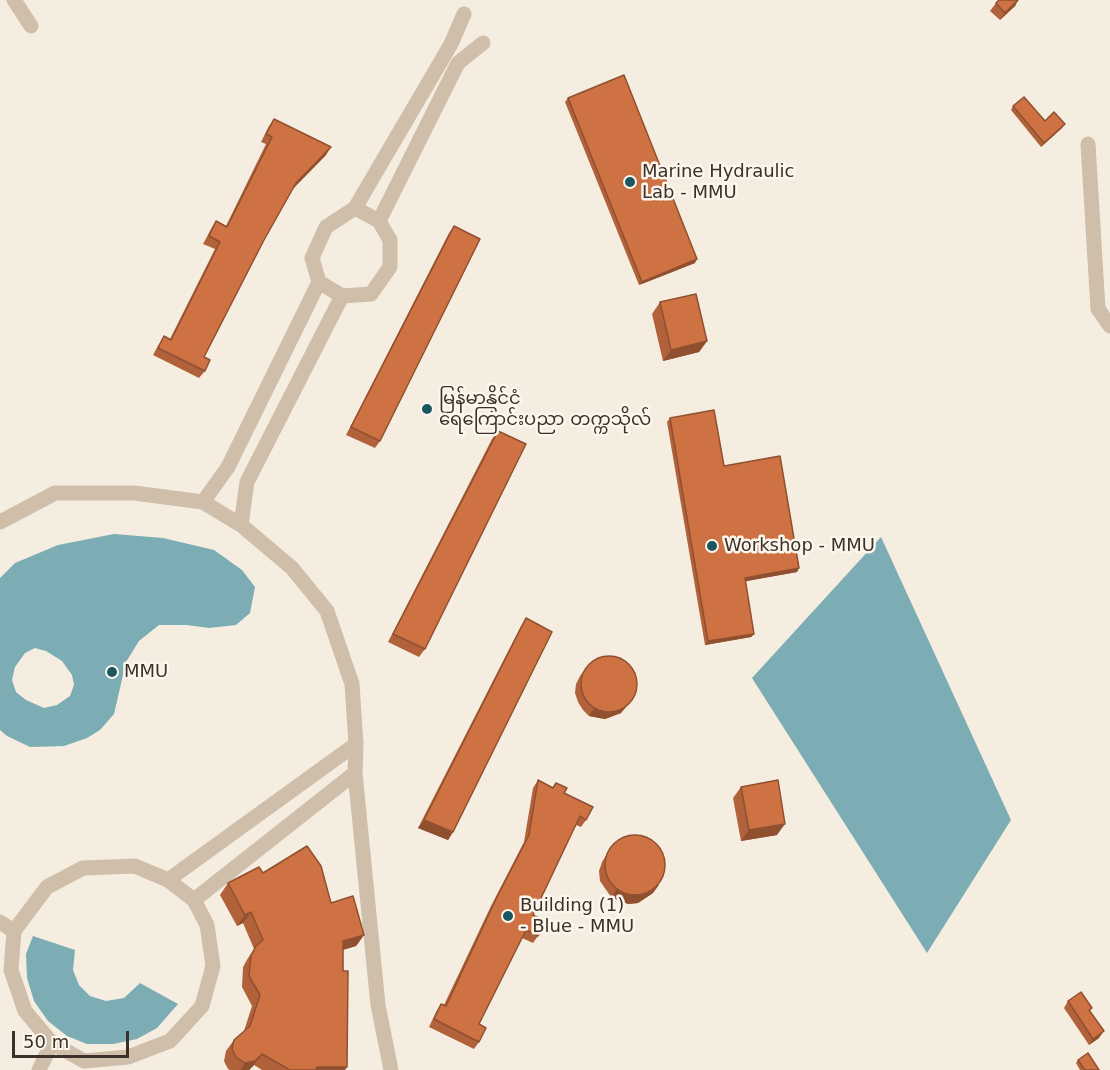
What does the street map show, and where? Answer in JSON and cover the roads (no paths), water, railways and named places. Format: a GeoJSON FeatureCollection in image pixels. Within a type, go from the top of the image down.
{"type":"FeatureCollection","features":[{"type":"Feature","properties":{"kind":"street"},"geometry":{"type":"LineString","coordinates":[[14,0],[31,26]]}},
{"type":"Feature","properties":{"kind":"street"},"geometry":{"type":"LineString","coordinates":[[355,208],[379,221],[390,240],[390,267],[371,294],[342,296],[319,282],[312,258],[326,227],[355,208],[451,44],[464,14]]}},
{"type":"Feature","properties":{"kind":"street"},"geometry":{"type":"LineString","coordinates":[[379,221],[458,63],[483,43]]}},
{"type":"Feature","properties":{"kind":"street"},"geometry":{"type":"LineString","coordinates":[[1088,144],[1098,309],[1110,326]]}},
{"type":"Feature","properties":{"kind":"street"},"geometry":{"type":"LineString","coordinates":[[203,502],[228,466],[319,282]]}},
{"type":"Feature","properties":{"kind":"street"},"geometry":{"type":"LineString","coordinates":[[242,525],[247,482],[342,296]]}},
{"type":"Feature","properties":{"kind":"street"},"geometry":{"type":"LineString","coordinates":[[0,522],[55,493],[134,493],[203,502],[242,525],[292,568],[327,610],[352,684],[356,744],[355,773],[378,1010],[391,1070]]}},
{"type":"Feature","properties":{"kind":"street"},"geometry":{"type":"LineString","coordinates":[[168,880],[356,744]]}},
{"type":"Feature","properties":{"kind":"street"},"geometry":{"type":"LineString","coordinates":[[194,900],[355,773]]}},
{"type":"Feature","properties":{"kind":"street"},"geometry":{"type":"LineString","coordinates":[[135,866],[168,880],[194,900],[207,925],[213,966],[202,1006],[170,1041],[128,1057],[82,1066],[52,1043],[25,1011],[11,970],[14,931],[47,887],[83,868],[135,866]]}},
{"type":"Feature","properties":{"kind":"street"},"geometry":{"type":"LineString","coordinates":[[0,922],[14,931]]}},
{"type":"Feature","properties":{"kind":"street"},"geometry":{"type":"LineString","coordinates":[[39,1070],[52,1043]]}},
{"type":"Feature","properties":{"kind":"water"},"geometry":{"type":"Polygon","coordinates":[[[114,534],[163,538],[214,550],[242,570],[255,587],[250,613],[236,625],[209,628],[159,625],[139,641],[126,662],[114,714],[100,730],[87,738],[64,746],[30,747],[0,730],[0,578],[15,563],[58,545],[114,534]],[[35,648],[25,653],[15,667],[12,680],[16,692],[26,700],[44,708],[57,705],[70,696],[74,685],[72,675],[62,661],[46,651],[35,648]]]}},
{"type":"Feature","properties":{"kind":"water"},"geometry":{"type":"Polygon","coordinates":[[[881,537],[1011,820],[927,953],[752,678],[881,537]]]}},
{"type":"Feature","properties":{"kind":"water"},"geometry":{"type":"Polygon","coordinates":[[[33,936],[75,950],[73,970],[79,985],[90,996],[106,1001],[124,998],[140,983],[178,1004],[157,1028],[137,1039],[113,1044],[87,1044],[67,1036],[48,1021],[34,1001],[27,978],[26,954],[33,936]]]}},
{"type":"Feature","properties":{"kind":"place","name":"Marine Hydraulic Lab - MMU"},"geometry":{"type":"Point","coordinates":[630,182]}},
{"type":"Feature","properties":{"kind":"place","name":"မြန်မာနိုင်ငံ ရေကြောင်းပညာ တက္ကသိုလ်"},"geometry":{"type":"Point","coordinates":[427,409]}},
{"type":"Feature","properties":{"kind":"place","name":"Workshop - MMU"},"geometry":{"type":"Point","coordinates":[712,546]}},
{"type":"Feature","properties":{"kind":"place","name":"MMU"},"geometry":{"type":"Point","coordinates":[112,672]}},
{"type":"Feature","properties":{"kind":"place","name":"Building (1) - Blue - MMU"},"geometry":{"type":"Point","coordinates":[508,916]}}]}
